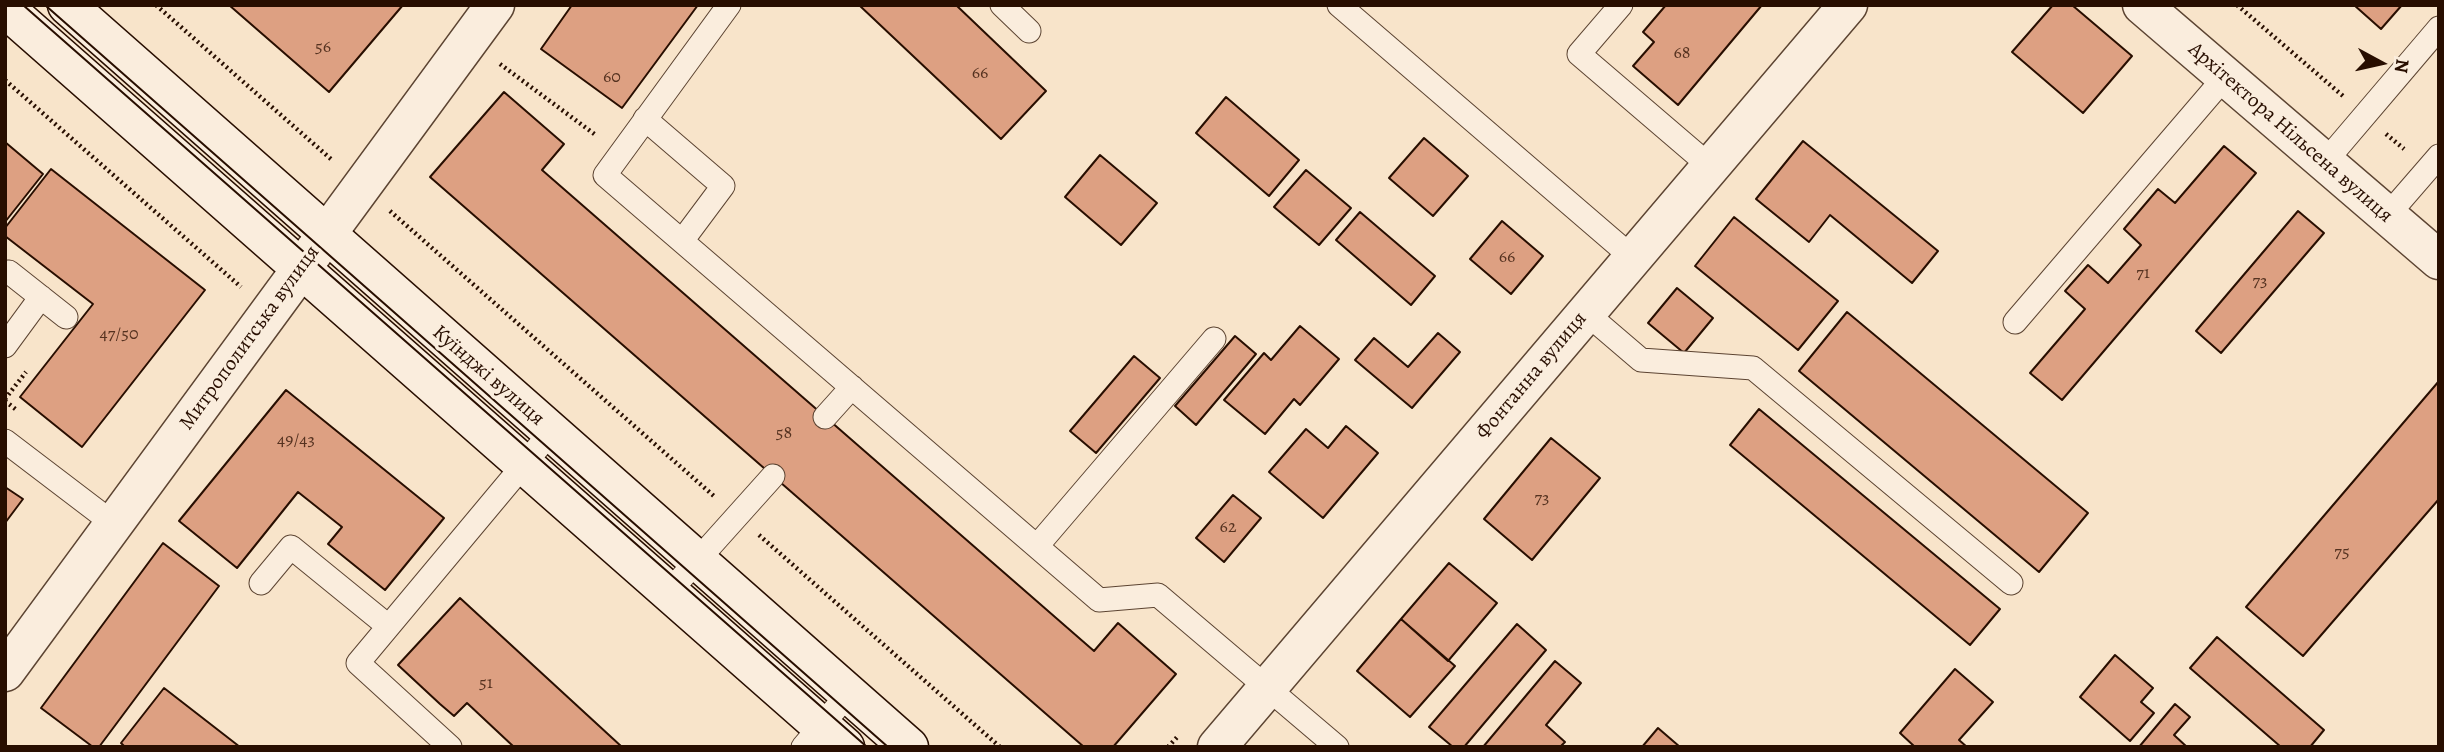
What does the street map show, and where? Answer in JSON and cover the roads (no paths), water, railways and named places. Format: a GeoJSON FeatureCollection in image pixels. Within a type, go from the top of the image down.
{"type":"FeatureCollection","features":[{"type":"Feature","properties":{"kind":"street","name":"Куїнджі вулиця"},"geometry":{"type":"LineString","coordinates":[[66,5],[909,747]]}},
{"type":"Feature","properties":{"kind":"street","name":"Митрополитська вулиця"},"geometry":{"type":"LineString","coordinates":[[5,672],[495,5]]}},
{"type":"Feature","properties":{"kind":"street","name":"Фонтанна вулиця"},"geometry":{"type":"LineString","coordinates":[[1217,747],[1848,5]]}},
{"type":"Feature","properties":{"kind":"street","name":"Архітектора Нільсена вулиця"},"geometry":{"type":"LineString","coordinates":[[2142,5],[2439,260]]}},
{"type":"Feature","properties":{"kind":"street","name":"Куїнджі вулиця"},"geometry":{"type":"LineString","coordinates":[[5,8],[669,592],[823,740]]}},
{"type":"Feature","properties":{"kind":"lane"},"geometry":{"type":"LineString","coordinates":[[729,5],[605,175],[1099,600],[1158,595],[1337,747]]}},
{"type":"Feature","properties":{"kind":"lane"},"geometry":{"type":"LineString","coordinates":[[1002,5],[1029,31]]}},
{"type":"Feature","properties":{"kind":"lane"},"geometry":{"type":"LineString","coordinates":[[1339,5],[1633,258]]}},
{"type":"Feature","properties":{"kind":"lane"},"geometry":{"type":"LineString","coordinates":[[1621,5],[1579,54],[1711,167]]}},
{"type":"Feature","properties":{"kind":"lane"},"geometry":{"type":"LineString","coordinates":[[2325,162],[2439,28]]}},
{"type":"Feature","properties":{"kind":"lane"},"geometry":{"type":"LineString","coordinates":[[2015,322],[2225,76]]}},
{"type":"Feature","properties":{"kind":"lane"},"geometry":{"type":"LineString","coordinates":[[645,119],[723,186],[682,241]]}},
{"type":"Feature","properties":{"kind":"lane"},"geometry":{"type":"LineString","coordinates":[[2387,216],[2433,163]]}},
{"type":"Feature","properties":{"kind":"lane"},"geometry":{"type":"LineString","coordinates":[[9,272],[66,317]]}},
{"type":"Feature","properties":{"kind":"lane"},"geometry":{"type":"LineString","coordinates":[[5,346],[41,297]]}},
{"type":"Feature","properties":{"kind":"lane"},"geometry":{"type":"LineString","coordinates":[[1586,313],[1642,360],[1753,368],[2011,583]]}},
{"type":"Feature","properties":{"kind":"lane"},"geometry":{"type":"LineString","coordinates":[[1037,546],[1214,339]]}},
{"type":"Feature","properties":{"kind":"lane"},"geometry":{"type":"LineString","coordinates":[[825,417],[852,387]]}},
{"type":"Feature","properties":{"kind":"lane"},"geometry":{"type":"LineString","coordinates":[[450,747],[358,663],[551,432]]}},
{"type":"Feature","properties":{"kind":"lane"},"geometry":{"type":"LineString","coordinates":[[5,441],[114,524]]}},
{"type":"Feature","properties":{"kind":"lane"},"geometry":{"type":"LineString","coordinates":[[669,592],[773,476]]}},
{"type":"Feature","properties":{"kind":"lane"},"geometry":{"type":"LineString","coordinates":[[261,583],[291,547],[388,626]]}},
{"type":"Feature","properties":{"kind":"lane"},"geometry":{"type":"LineString","coordinates":[[823,740],[849,693]]}},
{"type":"Feature","properties":{"kind":"tram line"},"geometry":{"type":"LineString","coordinates":[[23,5],[867,747]]}},
{"type":"Feature","properties":{"kind":"tram line"},"geometry":{"type":"LineString","coordinates":[[45,5],[888,747]]}}]}
